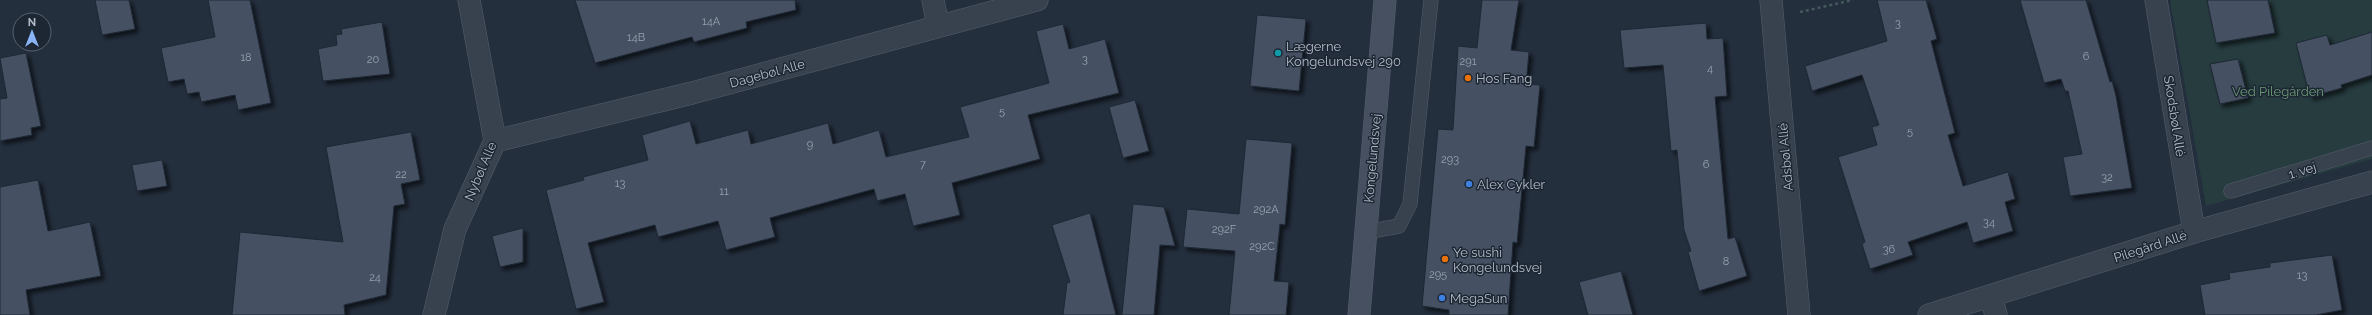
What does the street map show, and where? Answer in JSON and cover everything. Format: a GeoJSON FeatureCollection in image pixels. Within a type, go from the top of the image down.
{"type":"FeatureCollection","features":[{"type":"Feature","properties":{"kind":"street","name":"Nybøl Alle"},"geometry":{"type":"LineString","coordinates":[[434,315],[455,228],[495,141],[469,0]]}},
{"type":"Feature","properties":{"kind":"street"},"geometry":{"type":"LineString","coordinates":[[933,0],[938,26]]}},
{"type":"Feature","properties":{"kind":"street","name":"Dagebøl Alle"},"geometry":{"type":"LineString","coordinates":[[495,141],[692,93],[1037,0]]}},
{"type":"Feature","properties":{"kind":"street","name":"Kongelundsvej"},"geometry":{"type":"LineString","coordinates":[[1359,315],[1385,0]]}},
{"type":"Feature","properties":{"kind":"street","name":"Skodsbøl Allé"},"geometry":{"type":"LineString","coordinates":[[2156,0],[2194,232]]}},
{"type":"Feature","properties":{"kind":"street","name":"Adsbøl Allé"},"geometry":{"type":"LineString","coordinates":[[1772,9],[1799,315]]}},
{"type":"Feature","properties":{"kind":"street","name":"Pilegård Allé"},"geometry":{"type":"LineString","coordinates":[[1930,315],[1994,306],[2194,232],[2372,182]]}},
{"type":"Feature","properties":{"kind":"lane"},"geometry":{"type":"LineString","coordinates":[[1366,232],[1399,226],[1410,204],[1431,0]]}},
{"type":"Feature","properties":{"kind":"lane","name":"1. vej"},"geometry":{"type":"LineString","coordinates":[[2231,191],[2372,148]]}},
{"type":"Feature","properties":{"kind":"path"},"geometry":{"type":"LineString","coordinates":[[1772,9],[1853,0]]}},
{"type":"Feature","properties":{"kind":"green space","name":"Ved Pilegården"},"geometry":{"type":"Polygon","coordinates":[[[2170,0],[2372,0],[2372,159],[2206,206],[2170,0]]]}},
{"type":"Feature","properties":{"kind":"building"},"geometry":{"type":"Polygon","coordinates":[[[95,0],[129,0],[135,29],[102,35],[95,0]]]}},
{"type":"Feature","properties":{"kind":"building"},"geometry":{"type":"Polygon","coordinates":[[[208,0],[250,0],[271,103],[238,110],[235,95],[201,102],[199,92],[187,94],[184,79],[168,82],[161,48],[215,37],[208,0]]]}},
{"type":"Feature","properties":{"kind":"building"},"geometry":{"type":"Polygon","coordinates":[[[575,0],[795,0],[796,10],[746,22],[747,28],[694,42],[692,37],[595,63],[575,0]]]}},
{"type":"Feature","properties":{"kind":"building"},"geometry":{"type":"Polygon","coordinates":[[[1482,0],[1519,0],[1511,50],[1529,52],[1526,84],[1540,85],[1534,147],[1526,146],[1517,243],[1513,242],[1508,315],[1449,315],[1449,310],[1422,306],[1438,129],[1453,130],[1458,46],[1477,48],[1482,0]]]}},
{"type":"Feature","properties":{"kind":"building"},"geometry":{"type":"Polygon","coordinates":[[[1877,0],[1926,0],[1937,39],[1931,41],[1955,133],[1948,135],[1963,186],[2008,172],[2015,199],[2005,202],[2013,231],[1973,243],[1967,222],[1908,242],[1913,255],[1870,269],[1862,244],[1865,242],[1838,157],[1877,145],[1872,127],[1879,125],[1862,75],[1812,91],[1805,66],[1887,41],[1877,0]]]}},
{"type":"Feature","properties":{"kind":"building"},"geometry":{"type":"Polygon","coordinates":[[[2020,0],[2086,0],[2110,82],[2112,81],[2116,96],[2132,188],[2070,196],[2063,157],[2082,154],[2068,91],[2065,91],[2061,79],[2044,83],[2020,0]]]}},
{"type":"Feature","properties":{"kind":"building"},"geometry":{"type":"Polygon","coordinates":[[[2207,0],[2268,0],[2275,33],[2216,43],[2207,0]]]}},
{"type":"Feature","properties":{"kind":"building","name":"Lægerne Kongelundsvej 290"},"geometry":{"type":"Polygon","coordinates":[[[1257,15],[1306,19],[1299,91],[1250,86],[1257,15]]]}},
{"type":"Feature","properties":{"kind":"building"},"geometry":{"type":"Polygon","coordinates":[[[382,22],[390,74],[323,81],[318,49],[337,45],[336,35],[342,34],[341,29],[382,22]]]}},
{"type":"Feature","properties":{"kind":"building"},"geometry":{"type":"Polygon","coordinates":[[[1706,23],[1707,39],[1723,38],[1727,96],[1715,97],[1728,239],[1735,237],[1747,276],[1699,291],[1688,252],[1691,251],[1684,230],[1677,150],[1671,151],[1663,65],[1624,68],[1620,30],[1706,23]]]}},
{"type":"Feature","properties":{"kind":"building"},"geometry":{"type":"Polygon","coordinates":[[[1063,24],[1069,49],[1105,39],[1119,93],[1028,115],[1040,159],[952,183],[960,215],[913,226],[905,194],[877,201],[874,189],[770,218],[775,237],[726,250],[718,221],[658,237],[655,225],[588,243],[604,302],[576,309],[546,190],[584,180],[583,177],[648,160],[642,135],[690,121],[696,144],[748,130],[751,144],[828,123],[833,144],[879,130],[886,157],[969,137],[960,107],[1049,83],[1036,31],[1063,24]]]}},
{"type":"Feature","properties":{"kind":"building"},"geometry":{"type":"Polygon","coordinates":[[[2372,32],[2372,75],[2341,85],[2342,88],[2310,97],[2296,43],[2327,35],[2330,45],[2372,32]]]}},
{"type":"Feature","properties":{"kind":"building"},"geometry":{"type":"Polygon","coordinates":[[[26,53],[41,126],[31,128],[32,135],[0,141],[0,99],[7,98],[0,58],[26,53]]]}},
{"type":"Feature","properties":{"kind":"building"},"geometry":{"type":"Polygon","coordinates":[[[2238,59],[2248,98],[2220,104],[2210,64],[2238,59]]]}},
{"type":"Feature","properties":{"kind":"building"},"geometry":{"type":"Polygon","coordinates":[[[1135,100],[1149,151],[1123,158],[1109,107],[1135,100]]]}},
{"type":"Feature","properties":{"kind":"building"},"geometry":{"type":"Polygon","coordinates":[[[411,132],[420,180],[401,184],[405,204],[394,206],[386,295],[344,305],[345,315],[232,315],[240,232],[343,242],[326,147],[411,132]]]}},
{"type":"Feature","properties":{"kind":"building"},"geometry":{"type":"Polygon","coordinates":[[[1246,139],[1292,143],[1285,225],[1280,224],[1274,281],[1289,282],[1286,315],[1229,315],[1235,251],[1183,247],[1187,209],[1239,214],[1246,139]]]}},
{"type":"Feature","properties":{"kind":"building"},"geometry":{"type":"Polygon","coordinates":[[[162,160],[167,186],[137,191],[132,165],[162,160]]]}},
{"type":"Feature","properties":{"kind":"building"},"geometry":{"type":"Polygon","coordinates":[[[38,180],[48,231],[90,222],[101,276],[26,290],[30,315],[0,315],[0,187],[38,180]]]}},
{"type":"Feature","properties":{"kind":"building"},"geometry":{"type":"Polygon","coordinates":[[[1133,204],[1164,207],[1175,246],[1160,245],[1154,315],[1122,315],[1133,204]]]}},
{"type":"Feature","properties":{"kind":"building"},"geometry":{"type":"Polygon","coordinates":[[[1090,213],[1116,315],[1063,315],[1067,283],[1070,282],[1052,225],[1090,213]]]}},
{"type":"Feature","properties":{"kind":"building"},"geometry":{"type":"Polygon","coordinates":[[[523,228],[523,262],[500,267],[492,236],[523,228]]]}},
{"type":"Feature","properties":{"kind":"building"},"geometry":{"type":"Polygon","coordinates":[[[2332,255],[2342,310],[2316,315],[2205,315],[2200,285],[2230,279],[2229,273],[2270,267],[2270,263],[2332,255]]]}},
{"type":"Feature","properties":{"kind":"building"},"geometry":{"type":"Polygon","coordinates":[[[1621,271],[1633,315],[1588,315],[1579,282],[1621,271]]]}},
{"type":"Feature","properties":{"kind":"place","name":"Lægerne Kongelundsvej 290"},"geometry":{"type":"Point","coordinates":[1278,53]}},
{"type":"Feature","properties":{"kind":"place","name":"Hos Fang"},"geometry":{"type":"Point","coordinates":[1468,78]}},
{"type":"Feature","properties":{"kind":"place","name":"Alex Cykler"},"geometry":{"type":"Point","coordinates":[1469,184]}},
{"type":"Feature","properties":{"kind":"place","name":"Ye sushi Kongelundsvej"},"geometry":{"type":"Point","coordinates":[1445,259]}},
{"type":"Feature","properties":{"kind":"place","name":"MegaSun"},"geometry":{"type":"Point","coordinates":[1442,298]}}]}
